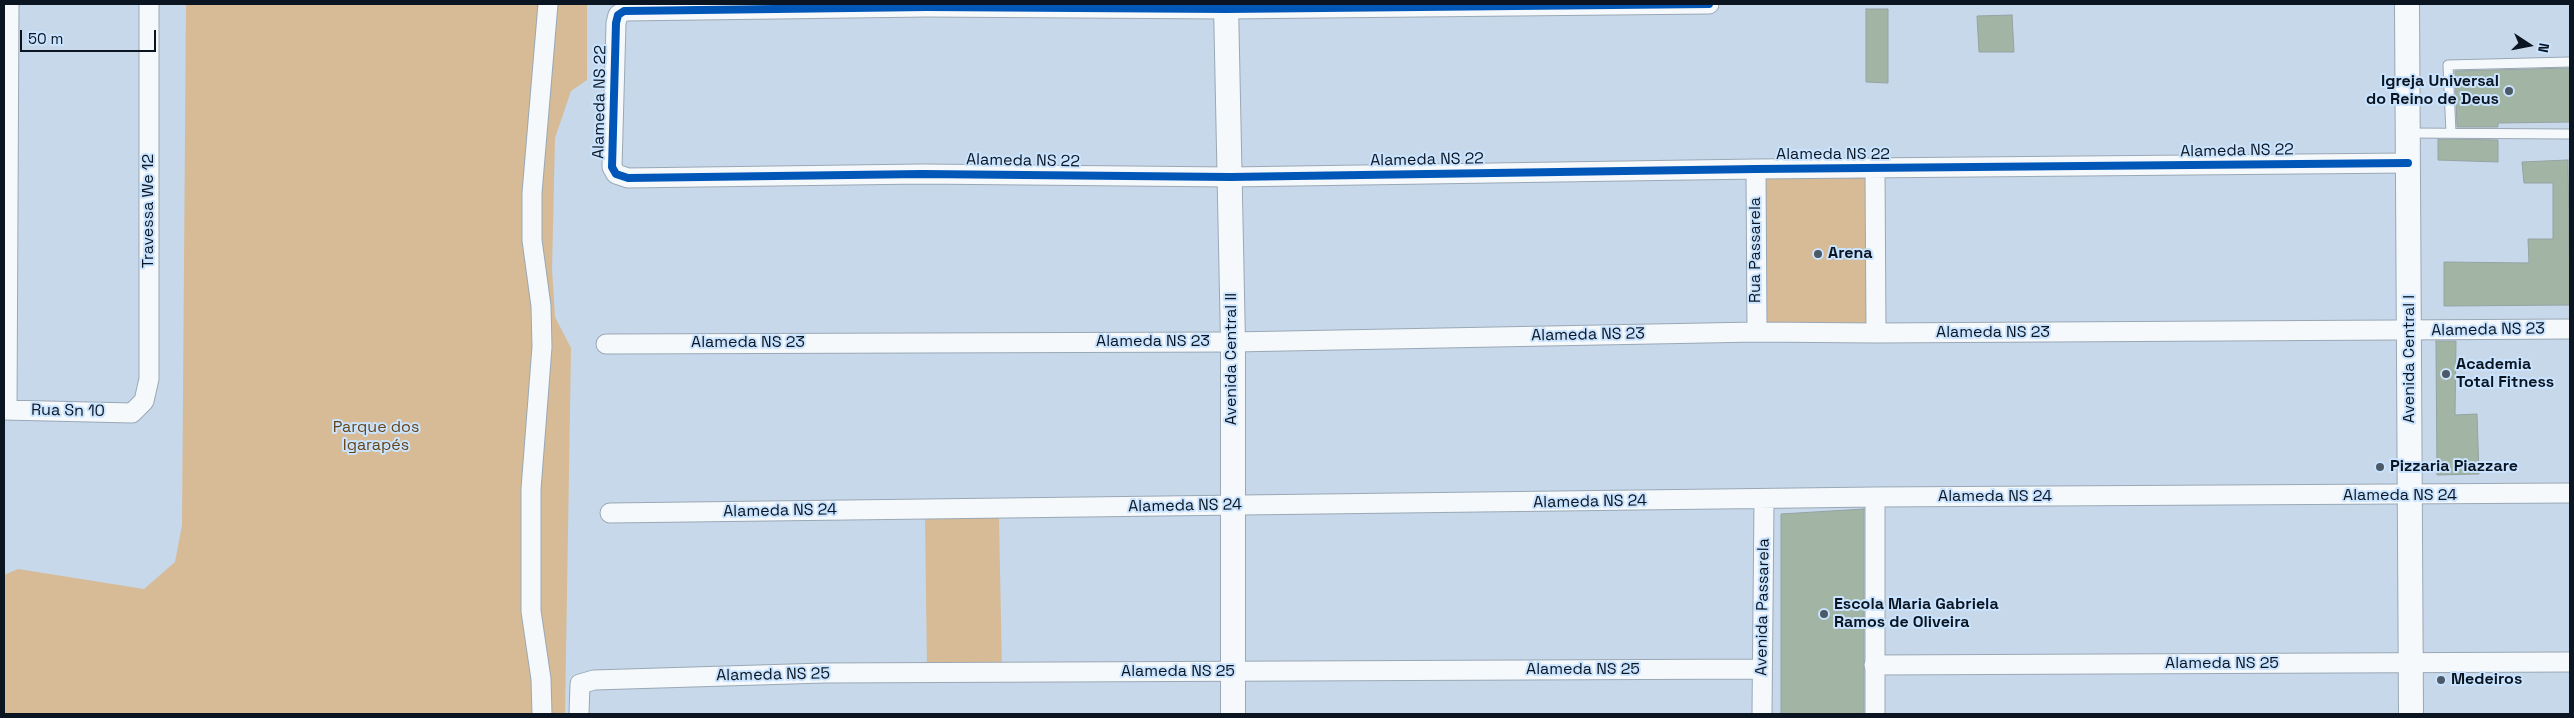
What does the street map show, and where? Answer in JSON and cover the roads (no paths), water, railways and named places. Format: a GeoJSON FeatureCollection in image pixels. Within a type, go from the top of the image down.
{"type":"FeatureCollection","features":[{"type":"Feature","properties":{"kind":"street"},"geometry":{"type":"LineString","coordinates":[[5,410],[9,4]]}},
{"type":"Feature","properties":{"kind":"street","name":"Travessa We 12"},"geometry":{"type":"LineString","coordinates":[[132,413],[144,401],[149,379],[150,4]]}},
{"type":"Feature","properties":{"kind":"street"},"geometry":{"type":"LineString","coordinates":[[542,714],[541,679],[531,611],[531,489],[542,347],[541,306],[532,240],[532,194],[541,65],[548,4]]}},
{"type":"Feature","properties":{"kind":"street"},"geometry":{"type":"LineString","coordinates":[[1226,6],[1709,4]]}},
{"type":"Feature","properties":{"kind":"street","name":"Avenida Central I"},"geometry":{"type":"LineString","coordinates":[[2408,4],[2411,714]]}},
{"type":"Feature","properties":{"kind":"street","name":"Alameda NS 22"},"geometry":{"type":"LineString","coordinates":[[1226,6],[624,11],[618,15],[616,23],[612,167],[621,177],[922,174],[1230,177],[1756,169],[2408,163]]}},
{"type":"Feature","properties":{"kind":"street","name":"Avenida Central II"},"geometry":{"type":"LineString","coordinates":[[1226,6],[1233,342],[1231,506],[1233,714]]}},
{"type":"Feature","properties":{"kind":"street","name":"Rua Passarela"},"geometry":{"type":"LineString","coordinates":[[1756,169],[1757,332]]}},
{"type":"Feature","properties":{"kind":"street"},"geometry":{"type":"LineString","coordinates":[[1875,169],[1876,333]]}},
{"type":"Feature","properties":{"kind":"street","name":"Alameda NS 23"},"geometry":{"type":"LineString","coordinates":[[606,344],[1233,342],[1757,332],[2410,332],[2570,329]]}},
{"type":"Feature","properties":{"kind":"street","name":"Rua Sn 10"},"geometry":{"type":"LineString","coordinates":[[5,410],[132,413]]}},
{"type":"Feature","properties":{"kind":"street","name":"Alameda NS 24"},"geometry":{"type":"LineString","coordinates":[[610,513],[1764,500],[1875,497],[2570,494]]}},
{"type":"Feature","properties":{"kind":"street"},"geometry":{"type":"LineString","coordinates":[[1875,497],[1875,714]]}},
{"type":"Feature","properties":{"kind":"street","name":"Avenida Passarela"},"geometry":{"type":"LineString","coordinates":[[1762,714],[1764,500]]}},
{"type":"Feature","properties":{"kind":"street","name":"Alameda NS 25"},"geometry":{"type":"LineString","coordinates":[[1874,665],[2570,662]]}},
{"type":"Feature","properties":{"kind":"street","name":"Alameda NS 25"},"geometry":{"type":"LineString","coordinates":[[579,714],[580,684],[594,680],[824,673],[1762,669]]}},
{"type":"Feature","properties":{"kind":"lane"},"geometry":{"type":"LineString","coordinates":[[2451,133],[2448,65],[2570,62]]}},
{"type":"Feature","properties":{"kind":"lane"},"geometry":{"type":"LineString","coordinates":[[2408,133],[2570,134]]}},
{"type":"Feature","properties":{"kind":"place","name":"Igreja Universal do Reino de Deus"},"geometry":{"type":"Point","coordinates":[2509,91]}},
{"type":"Feature","properties":{"kind":"place","name":"Arena"},"geometry":{"type":"Point","coordinates":[1818,254]}},
{"type":"Feature","properties":{"kind":"place","name":"Academia Total Fitness"},"geometry":{"type":"Point","coordinates":[2446,374]}},
{"type":"Feature","properties":{"kind":"place","name":"Pizzaria Piazzare"},"geometry":{"type":"Point","coordinates":[2380,467]}},
{"type":"Feature","properties":{"kind":"place","name":"Escola Maria Gabriela Ramos de Oliveira"},"geometry":{"type":"Point","coordinates":[1824,614]}},
{"type":"Feature","properties":{"kind":"place","name":"Medeiros"},"geometry":{"type":"Point","coordinates":[2441,680]}},
{"type":"Feature","properties":{"kind":"park label","name":"Parque dos Igarapés"},"geometry":{"type":"Point","coordinates":[376,437]}}]}
